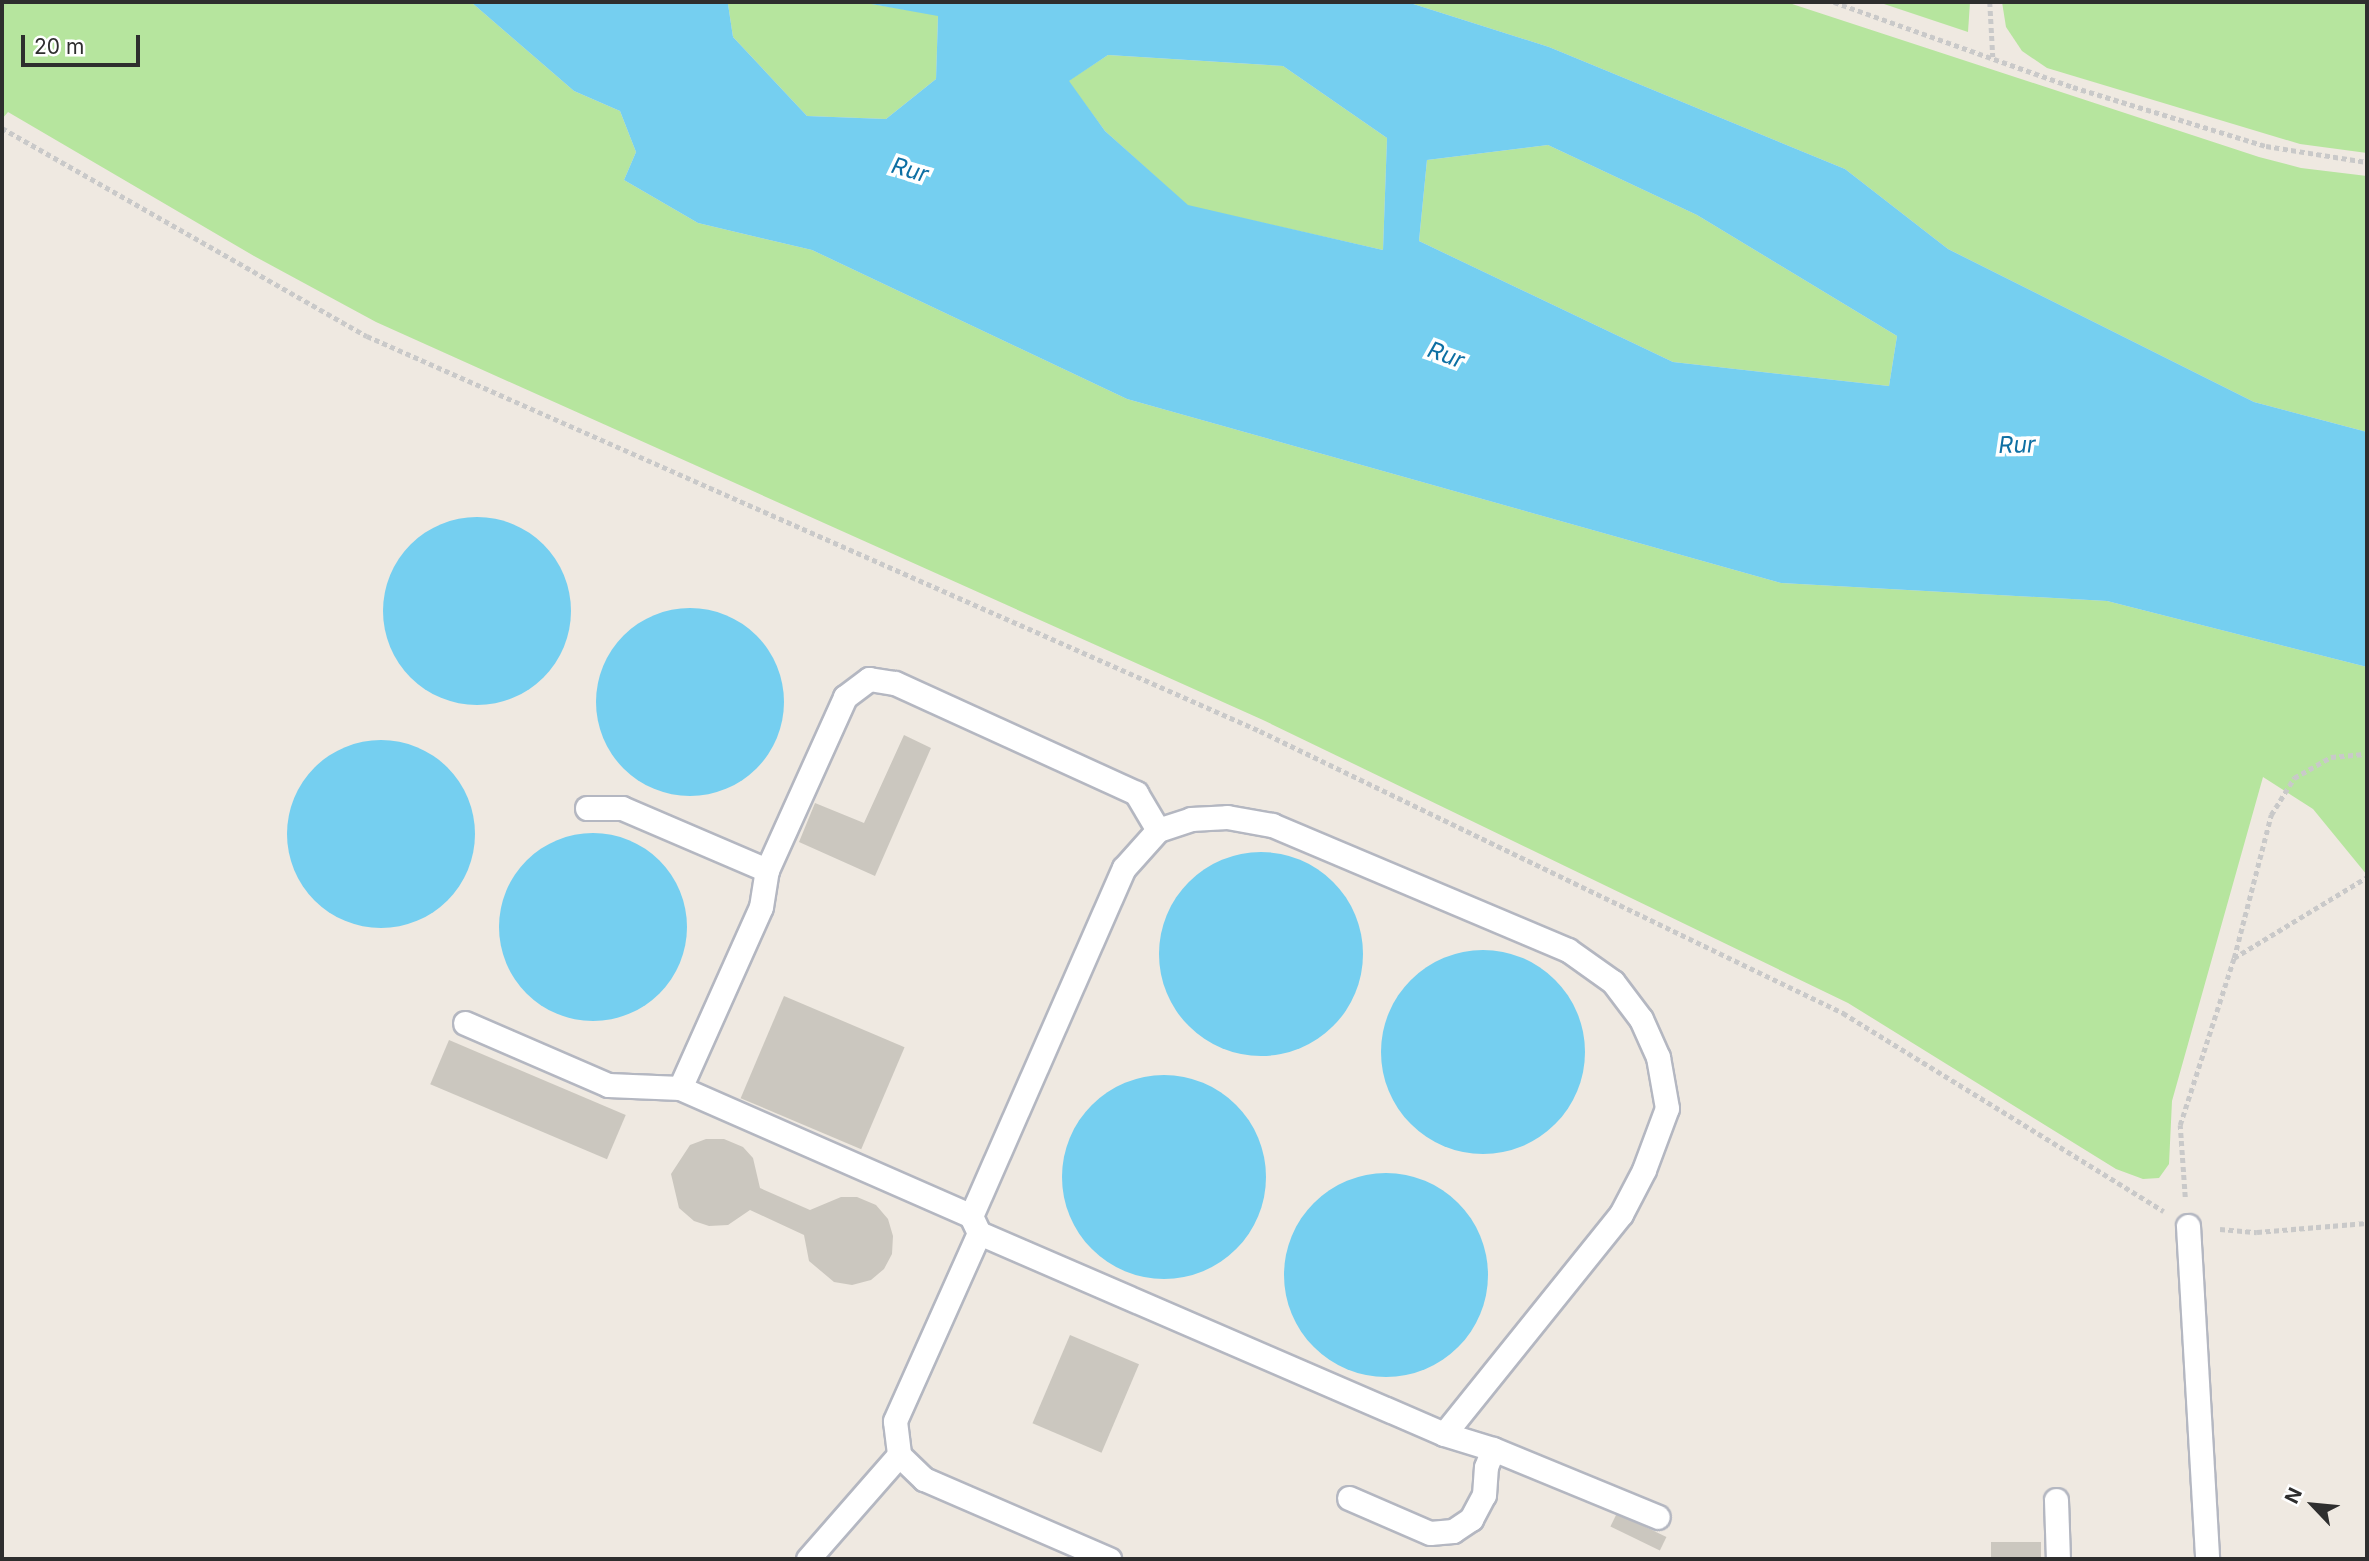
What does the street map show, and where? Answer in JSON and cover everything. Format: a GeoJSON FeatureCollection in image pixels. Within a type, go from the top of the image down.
{"type":"FeatureCollection","features":[{"type":"Feature","properties":{"kind":"lane"},"geometry":{"type":"LineString","coordinates":[[680,1088],[761,907],[767,870],[845,697],[869,679],[895,683],[1136,793],[1158,830]]}},
{"type":"Feature","properties":{"kind":"lane"},"geometry":{"type":"LineString","coordinates":[[587,808],[622,808],[767,870]]}},
{"type":"Feature","properties":{"kind":"lane"},"geometry":{"type":"LineString","coordinates":[[1097,1557],[924,1479],[899,1455],[895,1421],[1124,868],[1158,830],[1191,819],[1227,817],[1272,825],[1568,950],[1613,982],[1641,1019],[1658,1057],[1667,1108],[1644,1170],[1621,1214],[1444,1434]]}},
{"type":"Feature","properties":{"kind":"lane"},"geometry":{"type":"LineString","coordinates":[[465,1023],[608,1085],[680,1088],[975,1224],[1444,1434],[1493,1449],[1658,1517]]}},
{"type":"Feature","properties":{"kind":"lane"},"geometry":{"type":"LineString","coordinates":[[2188,1226],[2207,1559]]}},
{"type":"Feature","properties":{"kind":"lane"},"geometry":{"type":"LineString","coordinates":[[1349,1498],[1430,1533],[1453,1531],[1471,1519],[1484,1495],[1486,1467],[1493,1449]]}},
{"type":"Feature","properties":{"kind":"lane"},"geometry":{"type":"LineString","coordinates":[[808,1559],[899,1455]]}},
{"type":"Feature","properties":{"kind":"lane"},"geometry":{"type":"LineString","coordinates":[[2056,1500],[2058,1559]]}},
{"type":"Feature","properties":{"kind":"path"},"geometry":{"type":"LineString","coordinates":[[1834,2],[2073,87],[2266,146],[2367,162]]}},
{"type":"Feature","properties":{"kind":"path"},"geometry":{"type":"LineString","coordinates":[[1990,2],[1993,57]]}},
{"type":"Feature","properties":{"kind":"path"},"geometry":{"type":"LineString","coordinates":[[2,128],[368,336],[1260,731],[1843,1013],[2188,1226],[2257,1232],[2367,1223]]}},
{"type":"Feature","properties":{"kind":"path"},"geometry":{"type":"LineString","coordinates":[[2188,1226],[2180,1125],[2234,958],[2271,815],[2294,778],[2331,757],[2367,754]]}},
{"type":"Feature","properties":{"kind":"path"},"geometry":{"type":"LineString","coordinates":[[2234,958],[2367,877]]}},
{"type":"Feature","properties":{"kind":"green space"},"geometry":{"type":"Polygon","coordinates":[[[2,2],[471,2],[574,91],[620,111],[636,152],[624,180],[698,223],[812,250],[1127,399],[1781,583],[2107,601],[2367,667],[2367,875],[2313,809],[2263,777],[2172,1101],[2169,1164],[2159,1178],[2143,1179],[2116,1169],[1848,1003],[1263,720],[376,322],[254,256],[8,112],[2,119],[2,2]]]}},
{"type":"Feature","properties":{"kind":"green space"},"geometry":{"type":"Polygon","coordinates":[[[860,2],[938,15],[936,79],[886,119],[807,116],[733,37],[728,4],[860,2]]]}},
{"type":"Feature","properties":{"kind":"green space"},"geometry":{"type":"Polygon","coordinates":[[[1407,2],[1786,2],[2259,157],[2301,168],[2367,176],[2367,432],[2254,402],[1948,249],[1845,169],[1549,47],[1407,2]]]}},
{"type":"Feature","properties":{"kind":"green space"},"geometry":{"type":"Polygon","coordinates":[[[1878,2],[1970,2],[1968,32],[1878,2]]]}},
{"type":"Feature","properties":{"kind":"green space"},"geometry":{"type":"Polygon","coordinates":[[[2002,2],[2367,2],[2367,153],[2300,144],[2047,68],[2022,51],[2006,27],[2002,2]]]}},
{"type":"Feature","properties":{"kind":"green space"},"geometry":{"type":"Polygon","coordinates":[[[1108,55],[1283,66],[1387,138],[1383,250],[1188,206],[1105,131],[1068,81],[1108,55]]]}},
{"type":"Feature","properties":{"kind":"green space"},"geometry":{"type":"Polygon","coordinates":[[[1548,145],[1697,215],[1897,336],[1889,386],[1673,362],[1419,241],[1427,160],[1548,145]]]}},
{"type":"Feature","properties":{"kind":"water","name":"Rur"},"geometry":{"type":"Polygon","coordinates":[[[471,2],[732,2],[728,4],[733,37],[807,116],[886,119],[936,79],[938,16],[860,2],[1407,2],[1549,47],[1845,169],[1948,249],[2254,402],[2367,432],[2367,667],[2107,601],[1781,583],[1127,399],[812,250],[698,223],[624,180],[636,152],[620,111],[574,91],[471,2]],[[1108,55],[1069,81],[1105,131],[1188,205],[1383,250],[1387,138],[1283,66],[1108,55]],[[1548,145],[1427,160],[1419,241],[1673,362],[1889,386],[1897,336],[1697,215],[1548,145]]]}},
{"type":"Feature","properties":{"kind":"water"},"geometry":{"type":"Polygon","coordinates":[[[477,517],[513,524],[543,545],[564,575],[571,611],[564,647],[543,677],[513,698],[477,705],[441,698],[411,677],[390,647],[383,611],[390,575],[411,545],[441,524],[477,517]]]}},
{"type":"Feature","properties":{"kind":"water"},"geometry":{"type":"Polygon","coordinates":[[[690,608],[726,615],[756,636],[777,666],[784,702],[777,738],[756,768],[726,789],[690,796],[654,789],[624,768],[603,738],[596,702],[603,666],[624,636],[654,615],[690,608]]]}},
{"type":"Feature","properties":{"kind":"water"},"geometry":{"type":"Polygon","coordinates":[[[381,740],[417,747],[448,767],[468,798],[475,834],[468,870],[448,901],[417,921],[381,928],[345,921],[314,901],[294,870],[287,834],[294,798],[314,767],[345,747],[381,740]]]}},
{"type":"Feature","properties":{"kind":"water"},"geometry":{"type":"Polygon","coordinates":[[[593,833],[629,840],[659,861],[680,891],[687,927],[680,963],[659,993],[629,1014],[593,1021],[557,1014],[527,993],[506,963],[499,927],[506,891],[527,861],[557,840],[593,833]]]}},
{"type":"Feature","properties":{"kind":"water"},"geometry":{"type":"Polygon","coordinates":[[[1261,852],[1300,860],[1318,869],[1333,882],[1346,897],[1355,915],[1363,954],[1355,993],[1346,1011],[1333,1026],[1318,1039],[1300,1048],[1261,1056],[1222,1048],[1204,1039],[1189,1026],[1176,1011],[1167,993],[1159,954],[1167,915],[1176,897],[1189,882],[1204,869],[1222,860],[1261,852]]]}},
{"type":"Feature","properties":{"kind":"water"},"geometry":{"type":"Polygon","coordinates":[[[1483,950],[1522,958],[1540,967],[1555,980],[1568,995],[1577,1013],[1585,1052],[1577,1091],[1568,1109],[1555,1124],[1540,1137],[1522,1146],[1483,1154],[1444,1146],[1426,1137],[1411,1124],[1398,1109],[1389,1091],[1381,1052],[1389,1013],[1398,995],[1411,980],[1426,967],[1444,958],[1483,950]]]}},
{"type":"Feature","properties":{"kind":"water"},"geometry":{"type":"Polygon","coordinates":[[[1164,1075],[1203,1083],[1221,1092],[1236,1105],[1249,1120],[1258,1138],[1266,1177],[1258,1216],[1249,1234],[1236,1249],[1221,1262],[1203,1271],[1164,1279],[1125,1271],[1107,1262],[1092,1249],[1079,1234],[1070,1216],[1062,1177],[1070,1138],[1079,1120],[1092,1105],[1107,1092],[1125,1083],[1164,1075]]]}},
{"type":"Feature","properties":{"kind":"water"},"geometry":{"type":"Polygon","coordinates":[[[1386,1173],[1425,1181],[1443,1190],[1458,1203],[1471,1218],[1480,1236],[1488,1275],[1480,1314],[1471,1332],[1458,1347],[1443,1360],[1425,1369],[1386,1377],[1347,1369],[1329,1360],[1314,1347],[1301,1332],[1292,1314],[1284,1275],[1292,1236],[1301,1218],[1314,1203],[1329,1190],[1347,1181],[1386,1173]]]}},
{"type":"Feature","properties":{"kind":"building"},"geometry":{"type":"Polygon","coordinates":[[[904,735],[931,748],[875,876],[799,842],[815,803],[864,823],[904,735]]]}},
{"type":"Feature","properties":{"kind":"building"},"geometry":{"type":"Polygon","coordinates":[[[784,996],[905,1047],[861,1149],[741,1098],[784,996]]]}},
{"type":"Feature","properties":{"kind":"building"},"geometry":{"type":"Polygon","coordinates":[[[449,1040],[626,1115],[607,1159],[430,1084],[449,1040]]]}},
{"type":"Feature","properties":{"kind":"building"},"geometry":{"type":"Polygon","coordinates":[[[706,1139],[724,1139],[743,1147],[753,1158],[760,1188],[810,1210],[841,1197],[857,1197],[876,1205],[888,1219],[893,1236],[892,1254],[884,1269],[871,1280],[852,1285],[834,1282],[809,1261],[804,1235],[750,1210],[728,1225],[709,1226],[694,1221],[679,1208],[671,1174],[690,1145],[706,1139]]]}},
{"type":"Feature","properties":{"kind":"building"},"geometry":{"type":"Polygon","coordinates":[[[1070,1335],[1139,1364],[1102,1453],[1032,1423],[1070,1335]]]}},
{"type":"Feature","properties":{"kind":"building"},"geometry":{"type":"Polygon","coordinates":[[[1617,1513],[1666,1537],[1660,1551],[1610,1526],[1617,1513]]]}},
{"type":"Feature","properties":{"kind":"building"},"geometry":{"type":"Polygon","coordinates":[[[1991,1542],[2041,1542],[2041,1559],[1991,1559],[1991,1542]]]}}]}
